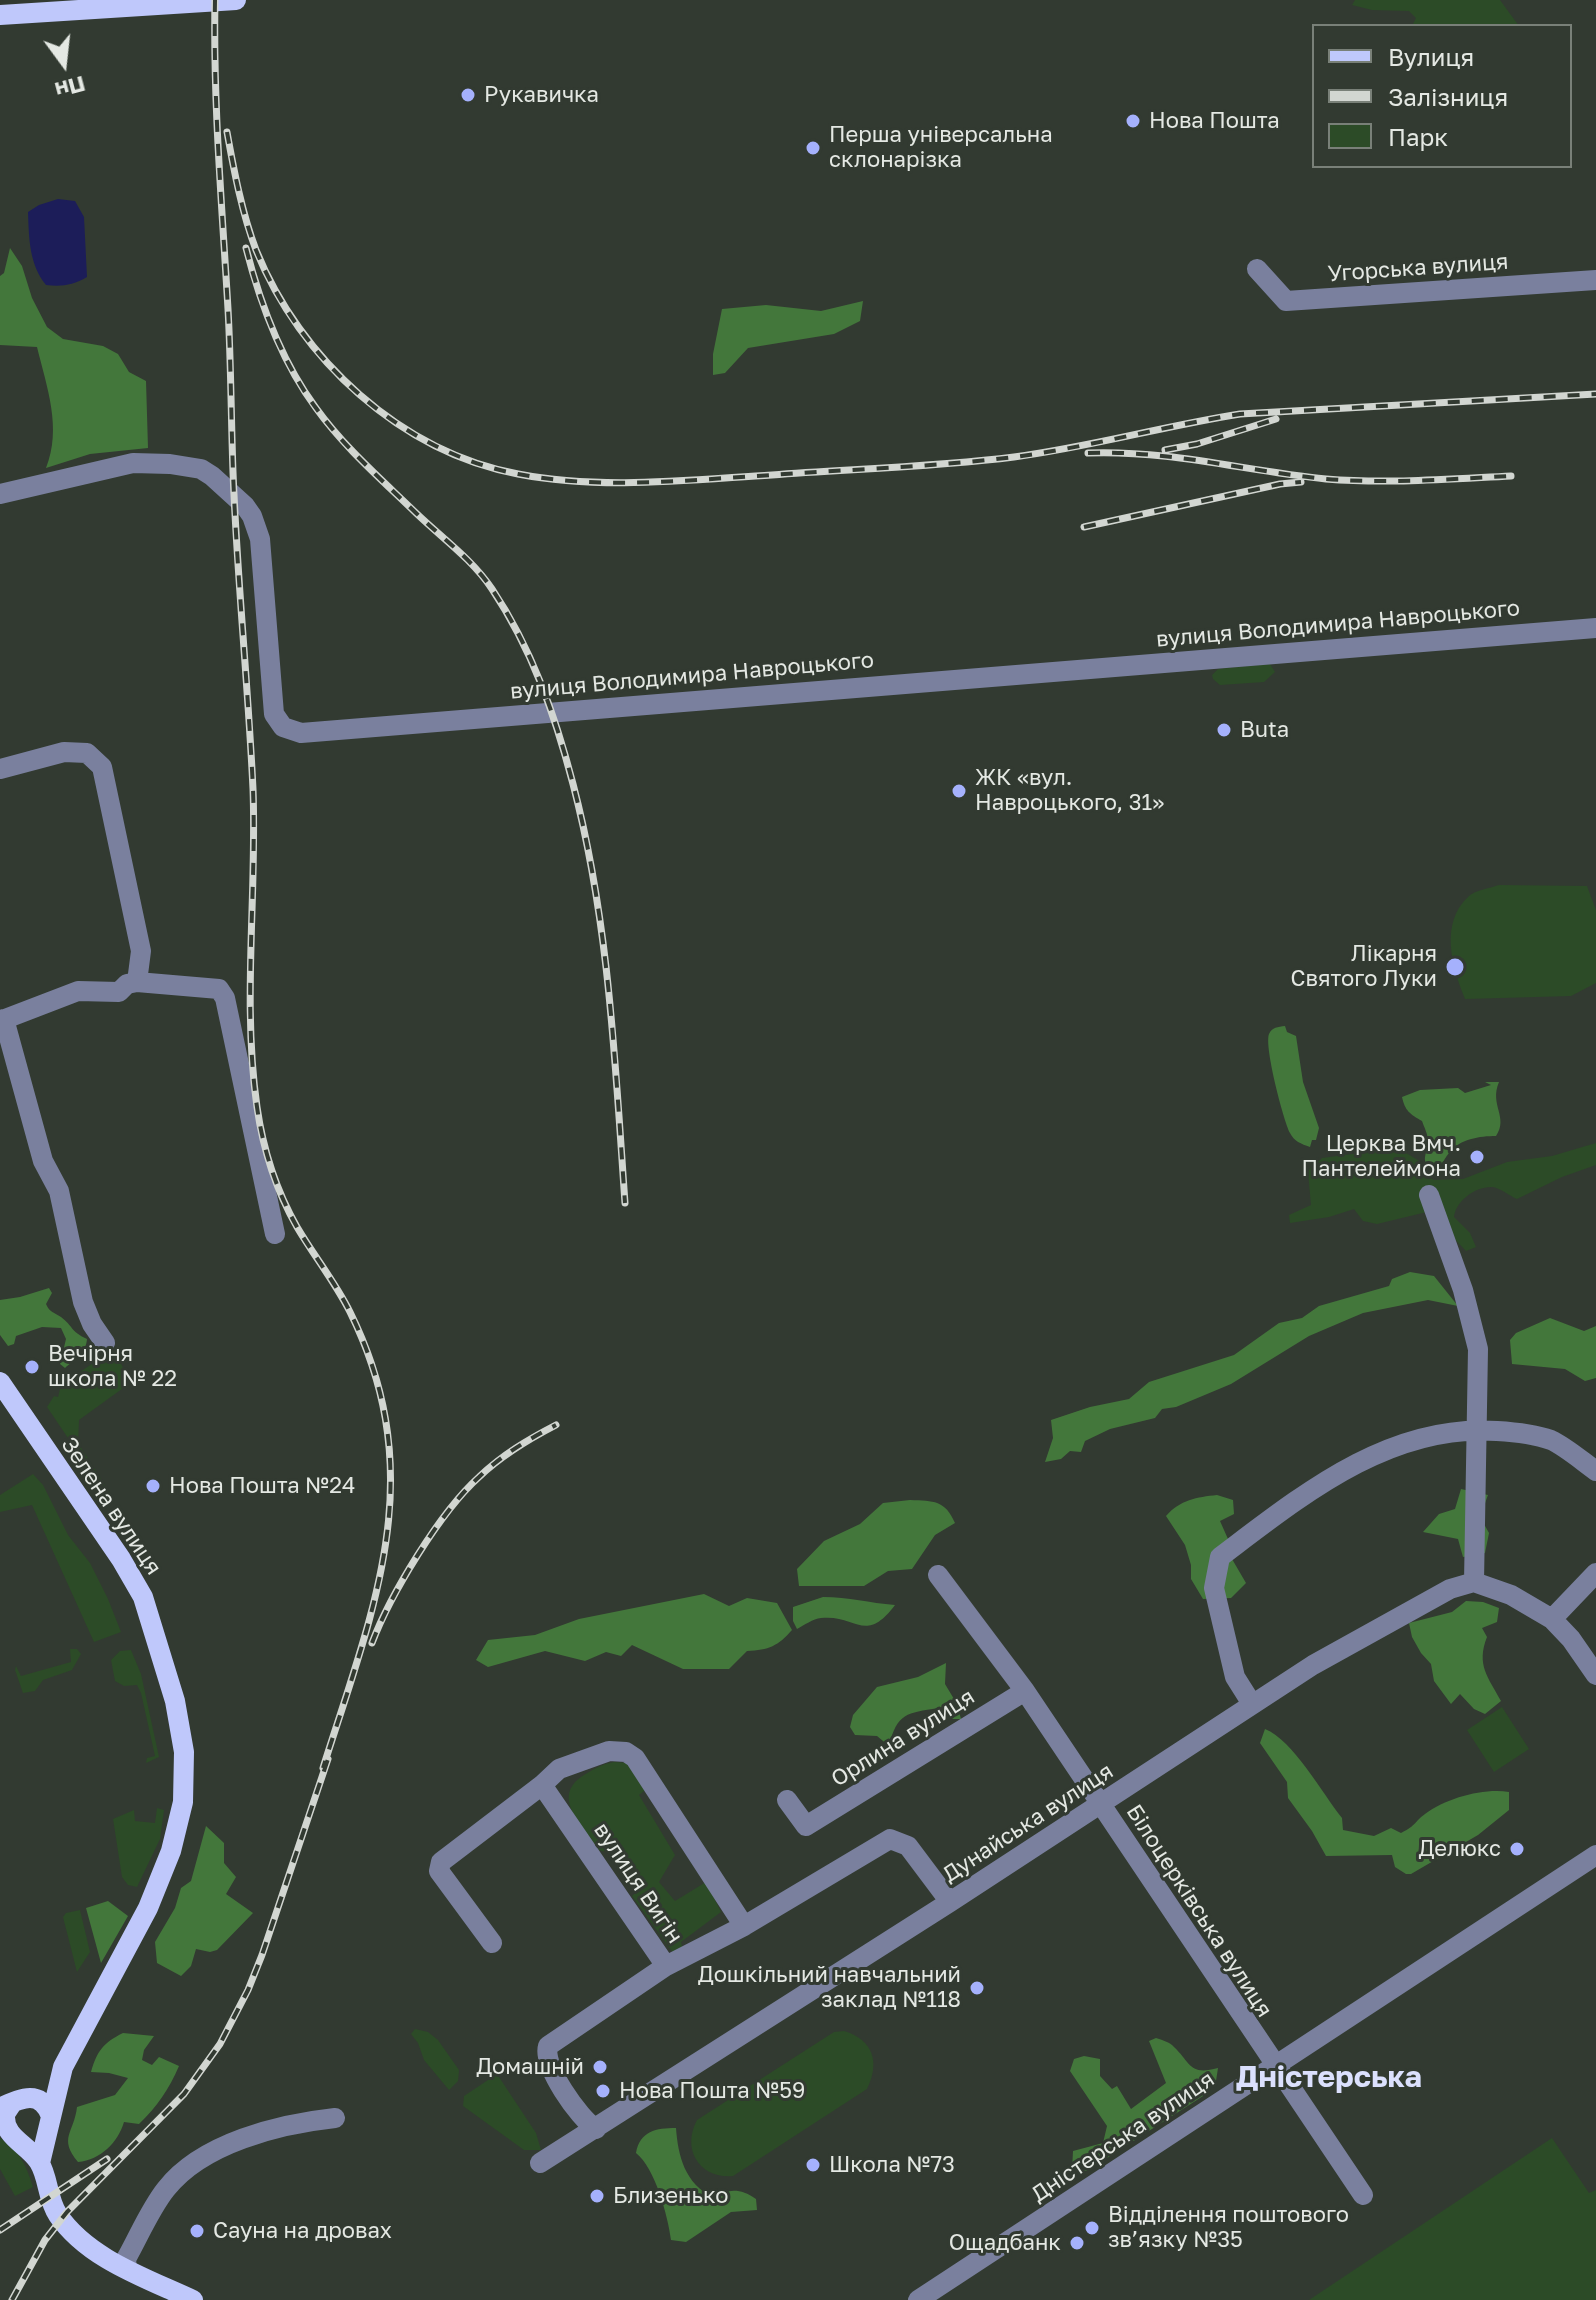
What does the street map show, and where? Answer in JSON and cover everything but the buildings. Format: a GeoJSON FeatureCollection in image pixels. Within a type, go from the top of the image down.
{"type":"FeatureCollection","features":[{"type":"Feature","properties":{"kind":"main road"},"geometry":{"type":"LineString","coordinates":[[0,15],[236,0]]}},
{"type":"Feature","properties":{"kind":"main road","name":"Зелена вулиця"},"geometry":{"type":"LineString","coordinates":[[0,1382],[121,1559],[143,1597],[175,1701],[184,1752],[180,1818],[159,1884],[63,2067],[40,2163]]}},
{"type":"Feature","properties":{"kind":"main road","name":"Зелена вулиця"},"geometry":{"type":"LineString","coordinates":[[13,2102],[63,2067]]}},
{"type":"Feature","properties":{"kind":"main road"},"geometry":{"type":"LineString","coordinates":[[7,2131],[25,2141],[32,2140],[48,2123],[42,2102],[13,2102],[5,2114],[7,2131],[40,2163],[59,2217],[92,2248],[127,2269],[193,2300]]}},
{"type":"Feature","properties":{"kind":"street","name":"Угорська вулиця"},"geometry":{"type":"LineString","coordinates":[[1257,269],[1286,301],[1596,280]]}},
{"type":"Feature","properties":{"kind":"street","name":"вулиця Володимира Навроцького"},"geometry":{"type":"LineString","coordinates":[[0,494],[133,463],[201,469],[212,476],[245,506],[256,525],[265,575],[274,714],[283,727],[301,733],[1596,628]]}},
{"type":"Feature","properties":{"kind":"street"},"geometry":{"type":"LineString","coordinates":[[0,769],[64,752],[87,753],[102,767],[141,951],[137,982]]}},
{"type":"Feature","properties":{"kind":"street"},"geometry":{"type":"LineString","coordinates":[[105,1343],[92,1324],[83,1302],[59,1191],[43,1161],[2,1020],[78,991],[119,992],[127,984],[137,982],[219,989],[225,998],[275,1234]]}},
{"type":"Feature","properties":{"kind":"street"},"geometry":{"type":"LineString","coordinates":[[1429,1195],[1463,1290],[1478,1349],[1474,1582],[1511,1595],[1552,1619],[1596,1675]]}},
{"type":"Feature","properties":{"kind":"street"},"geometry":{"type":"LineString","coordinates":[[1252,1704],[1235,1677],[1214,1588],[1220,1557],[1304,1494],[1348,1467],[1412,1441],[1478,1429],[1516,1432],[1552,1441],[1596,1471]]}},
{"type":"Feature","properties":{"kind":"street"},"geometry":{"type":"LineString","coordinates":[[1552,1619],[1596,1573]]}},
{"type":"Feature","properties":{"kind":"street","name":"Білоцерківська вулиця"},"geometry":{"type":"LineString","coordinates":[[938,1575],[1025,1691],[1363,2195]]}},
{"type":"Feature","properties":{"kind":"street","name":"Дунайська вулиця"},"geometry":{"type":"LineString","coordinates":[[540,2163],[950,1902],[1252,1704],[1390,1621],[1450,1589],[1474,1582]]}},
{"type":"Feature","properties":{"kind":"street","name":"Орлина вулиця"},"geometry":{"type":"LineString","coordinates":[[787,1800],[806,1826],[1025,1691]]}},
{"type":"Feature","properties":{"kind":"street"},"geometry":{"type":"LineString","coordinates":[[492,1943],[439,1871],[439,1866],[559,1769],[618,1750],[635,1758],[744,1926]]}},
{"type":"Feature","properties":{"kind":"street","name":"вулиця Вигін"},"geometry":{"type":"LineString","coordinates":[[542,1785],[666,1966],[546,2050],[548,2063],[580,2115],[596,2129]]}},
{"type":"Feature","properties":{"kind":"street"},"geometry":{"type":"LineString","coordinates":[[666,1966],[744,1926],[890,1839],[908,1846],[950,1902]]}},
{"type":"Feature","properties":{"kind":"street","name":"Дністерська вулиця"},"geometry":{"type":"LineString","coordinates":[[918,2300],[1596,1855]]}},
{"type":"Feature","properties":{"kind":"street"},"geometry":{"type":"LineString","coordinates":[[127,2269],[126,2259],[166,2188],[191,2165],[237,2140],[335,2118]]}},
{"type":"Feature","properties":{"kind":"green space"},"geometry":{"type":"Polygon","coordinates":[[[1355,0],[1500,0],[1518,24],[1413,24],[1416,18],[1409,11],[1372,10],[1352,5],[1355,0]]]}},
{"type":"Feature","properties":{"kind":"green space"},"geometry":{"type":"Polygon","coordinates":[[[10,248],[22,266],[32,298],[47,327],[63,339],[103,346],[118,354],[129,372],[146,381],[148,448],[90,454],[46,468],[51,453],[53,423],[37,347],[0,345],[0,276],[4,273],[10,248]]]}},
{"type":"Feature","properties":{"kind":"green space"},"geometry":{"type":"Polygon","coordinates":[[[863,301],[860,321],[834,334],[748,348],[725,373],[713,375],[713,354],[722,309],[766,305],[821,311],[863,301]]]}},
{"type":"Feature","properties":{"kind":"green space"},"geometry":{"type":"Polygon","coordinates":[[[1270,664],[1275,672],[1264,682],[1220,685],[1212,675],[1218,669],[1270,664]]]}},
{"type":"Feature","properties":{"kind":"green space"},"geometry":{"type":"Polygon","coordinates":[[[1499,885],[1587,886],[1596,910],[1596,983],[1571,996],[1465,999],[1451,946],[1454,919],[1472,894],[1499,885]]]}},
{"type":"Feature","properties":{"kind":"green space"},"geometry":{"type":"Polygon","coordinates":[[[1285,1026],[1287,1032],[1296,1036],[1303,1082],[1319,1128],[1316,1140],[1312,1140],[1310,1147],[1298,1142],[1290,1133],[1272,1067],[1269,1034],[1285,1026]]]}},
{"type":"Feature","properties":{"kind":"green space"},"geometry":{"type":"Polygon","coordinates":[[[1485,1082],[1499,1082],[1496,1097],[1501,1123],[1496,1136],[1458,1144],[1432,1171],[1425,1160],[1428,1138],[1422,1121],[1409,1112],[1402,1097],[1420,1090],[1458,1088],[1465,1093],[1491,1085],[1485,1082]]]}},
{"type":"Feature","properties":{"kind":"green space"},"geometry":{"type":"Polygon","coordinates":[[[1596,1143],[1596,1165],[1562,1177],[1517,1199],[1493,1187],[1480,1189],[1468,1196],[1458,1205],[1454,1217],[1470,1233],[1476,1247],[1466,1251],[1443,1227],[1435,1210],[1377,1224],[1363,1221],[1354,1209],[1329,1217],[1290,1223],[1289,1215],[1311,1205],[1308,1172],[1316,1159],[1398,1148],[1421,1162],[1427,1176],[1434,1180],[1463,1179],[1507,1162],[1552,1156],[1596,1143]]]}},
{"type":"Feature","properties":{"kind":"green space"},"geometry":{"type":"Polygon","coordinates":[[[1410,1272],[1434,1276],[1458,1306],[1428,1300],[1363,1313],[1309,1336],[1231,1384],[1176,1407],[1162,1409],[1155,1418],[1110,1429],[1085,1441],[1081,1452],[1070,1451],[1061,1459],[1045,1462],[1053,1438],[1051,1420],[1090,1407],[1129,1399],[1149,1382],[1234,1355],[1279,1323],[1302,1318],[1319,1306],[1389,1286],[1392,1279],[1410,1272]]]}},
{"type":"Feature","properties":{"kind":"green space"},"geometry":{"type":"Polygon","coordinates":[[[49,1288],[52,1293],[46,1304],[49,1309],[87,1339],[82,1352],[65,1368],[60,1364],[66,1339],[61,1328],[42,1327],[16,1336],[14,1344],[8,1346],[0,1335],[0,1300],[49,1288]]]}},
{"type":"Feature","properties":{"kind":"green space"},"geometry":{"type":"Polygon","coordinates":[[[1550,1318],[1584,1331],[1596,1326],[1596,1378],[1585,1381],[1565,1369],[1512,1364],[1510,1340],[1516,1333],[1550,1318]]]}},
{"type":"Feature","properties":{"kind":"green space"},"geometry":{"type":"Polygon","coordinates":[[[102,1357],[119,1360],[129,1379],[126,1386],[79,1420],[78,1443],[112,1496],[110,1500],[47,1407],[54,1396],[58,1397],[61,1385],[102,1357]]]}},
{"type":"Feature","properties":{"kind":"green space"},"geometry":{"type":"Polygon","coordinates":[[[33,1474],[43,1485],[68,1535],[90,1563],[121,1632],[94,1642],[32,1505],[0,1512],[0,1495],[33,1474]]]}},
{"type":"Feature","properties":{"kind":"green space"},"geometry":{"type":"Polygon","coordinates":[[[1461,1489],[1488,1495],[1480,1517],[1489,1533],[1485,1553],[1463,1557],[1458,1539],[1423,1532],[1439,1514],[1455,1509],[1461,1489]]]}},
{"type":"Feature","properties":{"kind":"green space"},"geometry":{"type":"Polygon","coordinates":[[[1217,1495],[1233,1500],[1234,1514],[1220,1521],[1232,1559],[1246,1583],[1231,1598],[1203,1599],[1191,1579],[1191,1565],[1185,1545],[1166,1516],[1189,1500],[1217,1495]]]}},
{"type":"Feature","properties":{"kind":"green space"},"geometry":{"type":"Polygon","coordinates":[[[910,1500],[938,1503],[955,1523],[935,1535],[912,1569],[888,1571],[864,1586],[799,1586],[797,1569],[824,1541],[860,1524],[883,1503],[910,1500]]]}},
{"type":"Feature","properties":{"kind":"green space"},"geometry":{"type":"Polygon","coordinates":[[[704,1594],[729,1606],[747,1598],[777,1603],[792,1630],[772,1646],[747,1651],[729,1669],[683,1669],[632,1645],[621,1656],[606,1652],[585,1661],[545,1651],[488,1667],[476,1660],[488,1640],[535,1635],[579,1619],[704,1594]]]}},
{"type":"Feature","properties":{"kind":"green space"},"geometry":{"type":"Polygon","coordinates":[[[823,1597],[895,1605],[885,1617],[868,1626],[821,1618],[797,1629],[793,1621],[793,1607],[823,1597]]]}},
{"type":"Feature","properties":{"kind":"green space"},"geometry":{"type":"Polygon","coordinates":[[[1466,1601],[1483,1602],[1499,1608],[1497,1622],[1482,1628],[1487,1637],[1483,1663],[1501,1701],[1485,1714],[1474,1709],[1460,1694],[1451,1704],[1434,1681],[1431,1664],[1412,1637],[1409,1623],[1452,1612],[1466,1601]]]}},
{"type":"Feature","properties":{"kind":"green space"},"geometry":{"type":"Polygon","coordinates":[[[70,1649],[77,1649],[81,1654],[72,1670],[43,1680],[35,1691],[23,1693],[16,1666],[21,1676],[71,1662],[70,1649]]]}},
{"type":"Feature","properties":{"kind":"green space"},"geometry":{"type":"Polygon","coordinates":[[[131,1650],[141,1674],[159,1757],[146,1763],[147,1758],[155,1756],[141,1693],[137,1685],[124,1686],[115,1681],[111,1660],[120,1651],[131,1650]]]}},
{"type":"Feature","properties":{"kind":"green space"},"geometry":{"type":"Polygon","coordinates":[[[946,1663],[945,1684],[957,1704],[961,1719],[947,1719],[938,1708],[905,1716],[896,1727],[889,1746],[877,1736],[855,1735],[850,1727],[853,1715],[877,1687],[918,1677],[946,1663]]]}},
{"type":"Feature","properties":{"kind":"green space"},"geometry":{"type":"Polygon","coordinates":[[[1502,1707],[1529,1749],[1494,1772],[1467,1730],[1502,1707]]]}},
{"type":"Feature","properties":{"kind":"green space"},"geometry":{"type":"Polygon","coordinates":[[[1265,1729],[1286,1744],[1306,1768],[1342,1818],[1343,1830],[1374,1836],[1391,1828],[1401,1833],[1444,1803],[1488,1792],[1509,1792],[1509,1810],[1478,1835],[1411,1874],[1395,1867],[1392,1855],[1326,1856],[1288,1798],[1287,1782],[1260,1743],[1265,1729]]]}},
{"type":"Feature","properties":{"kind":"green space"},"geometry":{"type":"Polygon","coordinates":[[[614,1762],[627,1763],[645,1790],[639,1795],[675,1855],[659,1882],[675,1901],[706,1882],[721,1912],[681,1942],[683,1950],[674,1954],[632,1896],[644,1884],[619,1846],[609,1853],[599,1850],[578,1821],[569,1802],[569,1792],[584,1775],[614,1762]]]}},
{"type":"Feature","properties":{"kind":"green space"},"geometry":{"type":"Polygon","coordinates":[[[157,1808],[164,1810],[160,1839],[137,1887],[128,1885],[122,1877],[113,1819],[134,1810],[135,1821],[155,1823],[157,1808]]]}},
{"type":"Feature","properties":{"kind":"green space"},"geometry":{"type":"Polygon","coordinates":[[[206,1826],[224,1843],[224,1863],[236,1877],[226,1894],[253,1913],[217,1950],[196,1949],[191,1966],[181,1976],[157,1963],[155,1942],[175,1908],[181,1888],[191,1881],[206,1826]]]}},
{"type":"Feature","properties":{"kind":"green space"},"geometry":{"type":"Polygon","coordinates":[[[108,1901],[128,1916],[101,1963],[86,1908],[108,1901]]]}},
{"type":"Feature","properties":{"kind":"green space"},"geometry":{"type":"Polygon","coordinates":[[[80,1910],[90,1952],[77,1972],[63,1917],[66,1913],[80,1910]]]}},
{"type":"Feature","properties":{"kind":"green space"},"geometry":{"type":"Polygon","coordinates":[[[415,2029],[428,2032],[438,2040],[459,2070],[458,2081],[449,2090],[424,2060],[411,2034],[415,2029]]]}},
{"type":"Feature","properties":{"kind":"green space"},"geometry":{"type":"Polygon","coordinates":[[[844,2031],[862,2040],[872,2054],[873,2070],[867,2089],[733,2176],[721,2176],[703,2168],[691,2142],[697,2120],[834,2032],[844,2031]]]}},
{"type":"Feature","properties":{"kind":"green space"},"geometry":{"type":"Polygon","coordinates":[[[123,2033],[154,2036],[144,2050],[142,2060],[152,2065],[159,2057],[179,2066],[162,2097],[139,2124],[124,2122],[107,2149],[94,2158],[78,2162],[68,2141],[77,2107],[115,2095],[128,2078],[91,2072],[102,2048],[123,2033]]]}},
{"type":"Feature","properties":{"kind":"green space"},"geometry":{"type":"Polygon","coordinates":[[[1156,2038],[1172,2045],[1196,2069],[1218,2068],[1216,2081],[1203,2096],[1087,2171],[1072,2170],[1073,2151],[1103,2143],[1107,2126],[1070,2071],[1074,2059],[1084,2056],[1100,2059],[1100,2076],[1112,2089],[1117,2086],[1131,2109],[1166,2083],[1149,2041],[1156,2038]]]}},
{"type":"Feature","properties":{"kind":"green space"},"geometry":{"type":"Polygon","coordinates":[[[497,2074],[536,2133],[541,2150],[524,2150],[463,2106],[464,2096],[497,2074]]]}},
{"type":"Feature","properties":{"kind":"green space"},"geometry":{"type":"Polygon","coordinates":[[[676,2128],[681,2159],[696,2185],[713,2197],[729,2191],[745,2193],[756,2199],[757,2210],[731,2212],[686,2242],[671,2240],[655,2181],[636,2153],[645,2135],[676,2128]]]}},
{"type":"Feature","properties":{"kind":"green space"},"geometry":{"type":"Polygon","coordinates":[[[0,2138],[21,2159],[33,2187],[15,2196],[0,2169],[0,2138]]]}},
{"type":"Feature","properties":{"kind":"green space"},"geometry":{"type":"Polygon","coordinates":[[[1552,2138],[1589,2193],[1596,2190],[1596,2300],[1309,2300],[1552,2138]]]}},
{"type":"Feature","properties":{"kind":"shaded area"},"geometry":{"type":"Polygon","coordinates":[[[58,199],[75,201],[84,217],[87,277],[57,286],[46,285],[36,268],[28,212],[58,199]]]}},
{"type":"Feature","properties":{"kind":"railway"},"geometry":{"type":"LineString","coordinates":[[215,0],[217,116],[235,512],[253,789],[250,988],[257,1107],[277,1184],[289,1213],[350,1312],[374,1372],[387,1430],[390,1486],[386,1541],[360,1652],[323,1768]]}},
{"type":"Feature","properties":{"kind":"railway"},"geometry":{"type":"LineString","coordinates":[[227,132],[256,250],[275,290],[299,328],[327,363],[360,395],[395,422],[434,445],[475,463],[518,474],[613,483],[923,466],[1042,453],[1240,414],[1596,394]]}},
{"type":"Feature","properties":{"kind":"railway"},"geometry":{"type":"LineString","coordinates":[[246,248],[274,331],[304,390],[351,449],[484,578],[519,635],[541,683],[573,784],[595,887],[609,992],[625,1203]]}},
{"type":"Feature","properties":{"kind":"railway"},"geometry":{"type":"LineString","coordinates":[[1165,450],[1197,444],[1276,419]]}},
{"type":"Feature","properties":{"kind":"railway"},"geometry":{"type":"LineString","coordinates":[[1088,453],[1149,455],[1326,479],[1372,481],[1511,476]]}},
{"type":"Feature","properties":{"kind":"railway"},"geometry":{"type":"LineString","coordinates":[[1084,527],[1301,482]]}},
{"type":"Feature","properties":{"kind":"railway"},"geometry":{"type":"LineString","coordinates":[[372,1643],[418,1555],[464,1492],[506,1455],[556,1425]]}},
{"type":"Feature","properties":{"kind":"railway"},"geometry":{"type":"LineString","coordinates":[[12,2300],[45,2240],[67,2212],[184,2094],[220,2044],[262,1955],[328,1759]]}},
{"type":"Feature","properties":{"kind":"railway"},"geometry":{"type":"LineString","coordinates":[[0,2230],[107,2159]]}},
{"type":"Feature","properties":{"kind":"place","name":"Рукавичка"},"geometry":{"type":"Point","coordinates":[468,95]}},
{"type":"Feature","properties":{"kind":"place","name":"Нова Пошта"},"geometry":{"type":"Point","coordinates":[1133,121]}},
{"type":"Feature","properties":{"kind":"place","name":"Перша універсальна склонарізка"},"geometry":{"type":"Point","coordinates":[813,148]}},
{"type":"Feature","properties":{"kind":"place","name":"Buta"},"geometry":{"type":"Point","coordinates":[1224,730]}},
{"type":"Feature","properties":{"kind":"place","name":"ЖК «вул. Навроцького, 31»"},"geometry":{"type":"Point","coordinates":[959,791]}},
{"type":"Feature","properties":{"kind":"place","name":"Лікарня Святого Луки"},"geometry":{"type":"Point","coordinates":[1455,967]}},
{"type":"Feature","properties":{"kind":"place","name":"Церква Вмч. Пантелеймона"},"geometry":{"type":"Point","coordinates":[1477,1157]}},
{"type":"Feature","properties":{"kind":"place","name":"Вечірня школа № 22"},"geometry":{"type":"Point","coordinates":[32,1367]}},
{"type":"Feature","properties":{"kind":"place","name":"Нова Пошта №24"},"geometry":{"type":"Point","coordinates":[153,1486]}},
{"type":"Feature","properties":{"kind":"place","name":"Делюкс"},"geometry":{"type":"Point","coordinates":[1517,1849]}},
{"type":"Feature","properties":{"kind":"place","name":"Дошкільний навчальний заклад №118"},"geometry":{"type":"Point","coordinates":[977,1988]}},
{"type":"Feature","properties":{"kind":"place","name":"Домашній"},"geometry":{"type":"Point","coordinates":[600,2067]}},
{"type":"Feature","properties":{"kind":"place","name":"Нова Пошта №59"},"geometry":{"type":"Point","coordinates":[603,2091]}},
{"type":"Feature","properties":{"kind":"place","name":"Школа №73"},"geometry":{"type":"Point","coordinates":[813,2165]}},
{"type":"Feature","properties":{"kind":"place","name":"Близенько"},"geometry":{"type":"Point","coordinates":[597,2196]}},
{"type":"Feature","properties":{"kind":"place","name":"Відділення поштового зв’язку №35"},"geometry":{"type":"Point","coordinates":[1092,2228]}},
{"type":"Feature","properties":{"kind":"place","name":"Сауна на дровах"},"geometry":{"type":"Point","coordinates":[197,2231]}},
{"type":"Feature","properties":{"kind":"place","name":"Ощадбанк"},"geometry":{"type":"Point","coordinates":[1077,2243]}},
{"type":"Feature","properties":{"kind":"district","name":"Дністерська"},"geometry":{"type":"Point","coordinates":[1329,2077]}}]}
